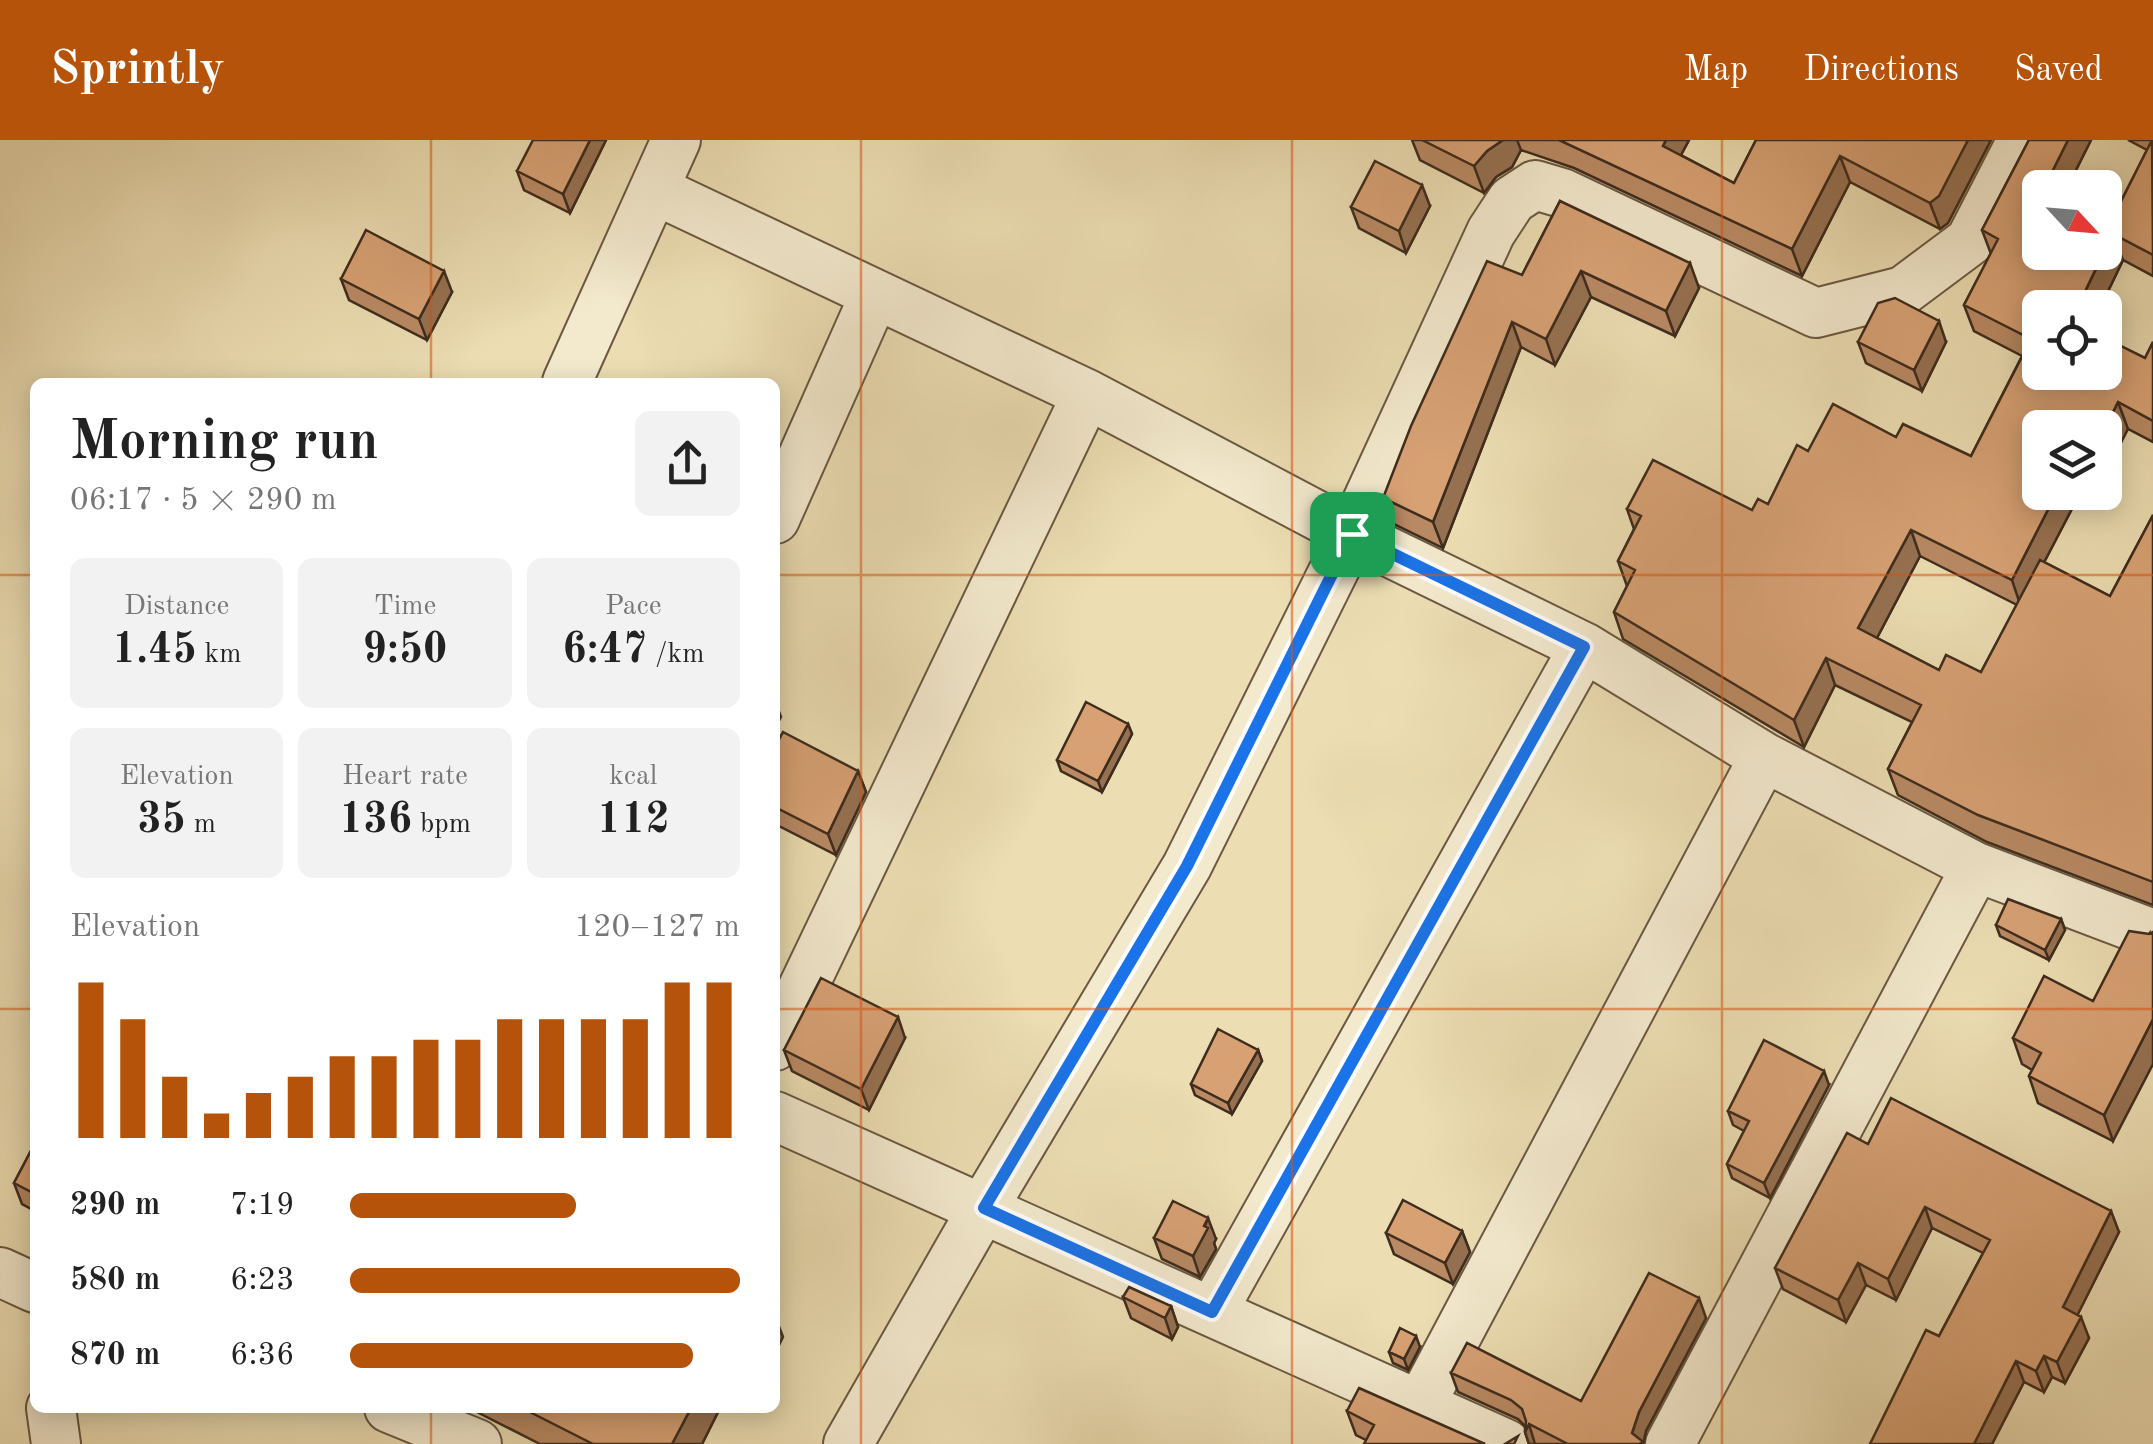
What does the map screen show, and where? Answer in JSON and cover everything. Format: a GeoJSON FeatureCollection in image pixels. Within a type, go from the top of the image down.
{"type":"FeatureCollection","features":[{"type":"Feature","properties":{"kind":"street"},"geometry":{"type":"LineString","coordinates":[[569,378],[676,140]]}},
{"type":"Feature","properties":{"kind":"street"},"geometry":{"type":"LineString","coordinates":[[848,1444],[1187,866],[1352,534],[1491,232],[1512,200],[1534,185],[1562,194],[1816,313],[1902,291],[1970,241],[2022,140]]}},
{"type":"Feature","properties":{"kind":"street"},"geometry":{"type":"LineString","coordinates":[[655,190],[1088,394],[1352,534],[1584,647],[1764,757],[1976,867],[2153,934]]}},
{"type":"Feature","properties":{"kind":"street"},"geometry":{"type":"LineString","coordinates":[[780,508],[875,294]]}},
{"type":"Feature","properties":{"kind":"street"},"geometry":{"type":"LineString","coordinates":[[780,1036],[1088,394]]}},
{"type":"Feature","properties":{"kind":"street"},"geometry":{"type":"LineString","coordinates":[[1212,1312],[1584,647]]}},
{"type":"Feature","properties":{"kind":"street"},"geometry":{"type":"LineString","coordinates":[[1420,1406],[1764,757]]}},
{"type":"Feature","properties":{"kind":"street"},"geometry":{"type":"LineString","coordinates":[[1670,1444],[1976,867]]}},
{"type":"Feature","properties":{"kind":"street"},"geometry":{"type":"LineString","coordinates":[[780,1118],[1506,1444]]}},
{"type":"Feature","properties":{"kind":"street"},"geometry":{"type":"LineString","coordinates":[[0,1272],[30,1287]]}},
{"type":"Feature","properties":{"kind":"street"},"geometry":{"type":"LineString","coordinates":[[52,1413],[56,1444]]}},
{"type":"Feature","properties":{"kind":"street"},"geometry":{"type":"LineString","coordinates":[[401,1413],[477,1444]]}},
{"type":"Feature","properties":{"kind":"building"},"geometry":{"type":"Polygon","coordinates":[[[533,140],[590,140],[563,194],[517,171],[533,140]]]}},
{"type":"Feature","properties":{"kind":"building"},"geometry":{"type":"Polygon","coordinates":[[[1422,140],[1503,140],[1474,166],[1422,140]]]}},
{"type":"Feature","properties":{"kind":"building"},"geometry":{"type":"Polygon","coordinates":[[[1559,140],[1666,140],[1663,146],[1734,183],[1756,140],[1968,140],[1939,196],[1930,203],[1840,156],[1792,249],[1559,140]]]}},
{"type":"Feature","properties":{"kind":"building"},"geometry":{"type":"Polygon","coordinates":[[[2029,140],[2068,140],[2053,170],[2022,170],[2022,270],[2095,270],[2086,290],[2022,290],[2022,334],[1964,305],[1998,239],[1982,230],[2029,140]]]}},
{"type":"Feature","properties":{"kind":"building"},"geometry":{"type":"Polygon","coordinates":[[[2152,140],[2153,255],[2122,239],[2122,199],[2152,140]]]}},
{"type":"Feature","properties":{"kind":"building"},"geometry":{"type":"Polygon","coordinates":[[[1375,161],[1422,185],[1399,231],[1351,207],[1375,161]]]}},
{"type":"Feature","properties":{"kind":"building"},"geometry":{"type":"Polygon","coordinates":[[[1560,201],[1690,263],[1666,311],[1581,271],[1546,339],[1512,322],[1433,522],[1383,498],[1411,426],[1487,261],[1522,275],[1560,201]]]}},
{"type":"Feature","properties":{"kind":"building"},"geometry":{"type":"Polygon","coordinates":[[[366,230],[444,271],[419,319],[341,279],[366,230]]]}},
{"type":"Feature","properties":{"kind":"building"},"geometry":{"type":"Polygon","coordinates":[[[1895,298],[1939,321],[1914,370],[1858,342],[1878,303],[1895,298]]]}},
{"type":"Feature","properties":{"kind":"building"},"geometry":{"type":"Polygon","coordinates":[[[2153,342],[2153,421],[2118,402],[2114,410],[2022,410],[2022,510],[2048,510],[2012,580],[1911,530],[1858,628],[1939,670],[1946,655],[1981,672],[2040,560],[2110,596],[2153,515],[2153,882],[1978,815],[1888,769],[1921,705],[1826,658],[1794,720],[1614,612],[1635,570],[1618,561],[1641,516],[1627,509],[1653,460],[1752,510],[1758,499],[1768,504],[1797,445],[1808,451],[1833,404],[1896,437],[1903,424],[1971,456],[2022,357],[2022,390],[2122,390],[2122,346],[2145,358],[2153,342]]]}},
{"type":"Feature","properties":{"kind":"building"},"geometry":{"type":"Polygon","coordinates":[[[1086,702],[1128,724],[1098,781],[1057,760],[1086,702]]]}},
{"type":"Feature","properties":{"kind":"building"},"geometry":{"type":"Polygon","coordinates":[[[783,732],[858,771],[828,834],[780,810],[783,732]]]}},
{"type":"Feature","properties":{"kind":"building"},"geometry":{"type":"Polygon","coordinates":[[[2008,899],[2061,919],[2045,950],[1996,925],[2008,899]]]}},
{"type":"Feature","properties":{"kind":"building"},"geometry":{"type":"Polygon","coordinates":[[[2129,931],[2153,932],[2153,1019],[2104,1115],[2029,1076],[2041,1053],[2013,1038],[2044,976],[2093,1001],[2129,931]]]}},
{"type":"Feature","properties":{"kind":"building"},"geometry":{"type":"Polygon","coordinates":[[[821,978],[898,1017],[861,1089],[784,1050],[821,978]]]}},
{"type":"Feature","properties":{"kind":"building"},"geometry":{"type":"Polygon","coordinates":[[[1218,1029],[1258,1050],[1228,1103],[1191,1084],[1218,1029]]]}},
{"type":"Feature","properties":{"kind":"building"},"geometry":{"type":"Polygon","coordinates":[[[1764,1040],[1824,1071],[1764,1183],[1727,1164],[1749,1121],[1728,1111],[1764,1040]]]}},
{"type":"Feature","properties":{"kind":"building"},"geometry":{"type":"Polygon","coordinates":[[[1891,1098],[2111,1211],[2063,1307],[2081,1317],[2057,1362],[2044,1356],[2036,1371],[2016,1361],[1974,1444],[1870,1444],[1926,1330],[1939,1336],[1990,1240],[1925,1207],[1888,1279],[1858,1263],[1838,1300],[1775,1268],[1847,1133],[1868,1144],[1891,1098]]]}},
{"type":"Feature","properties":{"kind":"building"},"geometry":{"type":"Polygon","coordinates":[[[30,1153],[30,1191],[14,1183],[30,1153]]]}},
{"type":"Feature","properties":{"kind":"building"},"geometry":{"type":"Polygon","coordinates":[[[1403,1200],[1462,1231],[1445,1263],[1386,1233],[1403,1200]]]}},
{"type":"Feature","properties":{"kind":"building"},"geometry":{"type":"Polygon","coordinates":[[[1173,1201],[1208,1218],[1204,1226],[1208,1228],[1193,1256],[1154,1238],[1173,1201]]]}},
{"type":"Feature","properties":{"kind":"building"},"geometry":{"type":"Polygon","coordinates":[[[1649,1273],[1699,1298],[1639,1412],[1632,1433],[1642,1441],[1640,1444],[1568,1444],[1529,1424],[1525,1432],[1522,1409],[1511,1400],[1451,1373],[1467,1343],[1581,1401],[1649,1273]]]}},
{"type":"Feature","properties":{"kind":"building"},"geometry":{"type":"Polygon","coordinates":[[[1129,1287],[1171,1306],[1165,1318],[1123,1297],[1129,1287]]]}},
{"type":"Feature","properties":{"kind":"building"},"geometry":{"type":"Polygon","coordinates":[[[1400,1328],[1416,1336],[1404,1359],[1389,1352],[1400,1328]]]}},
{"type":"Feature","properties":{"kind":"building"},"geometry":{"type":"Polygon","coordinates":[[[1359,1388],[1485,1444],[1364,1444],[1374,1425],[1347,1411],[1359,1388]]]}},
{"type":"Feature","properties":{"kind":"building"},"geometry":{"type":"Polygon","coordinates":[[[532,1413],[688,1413],[672,1444],[593,1444],[532,1413]]]}},
{"type":"Feature","properties":{"kind":"route"},"geometry":{"type":"LineString","coordinates":[[1352,534],[1584,647],[1212,1312],[984,1208],[1187,866],[1352,534]]}}]}
